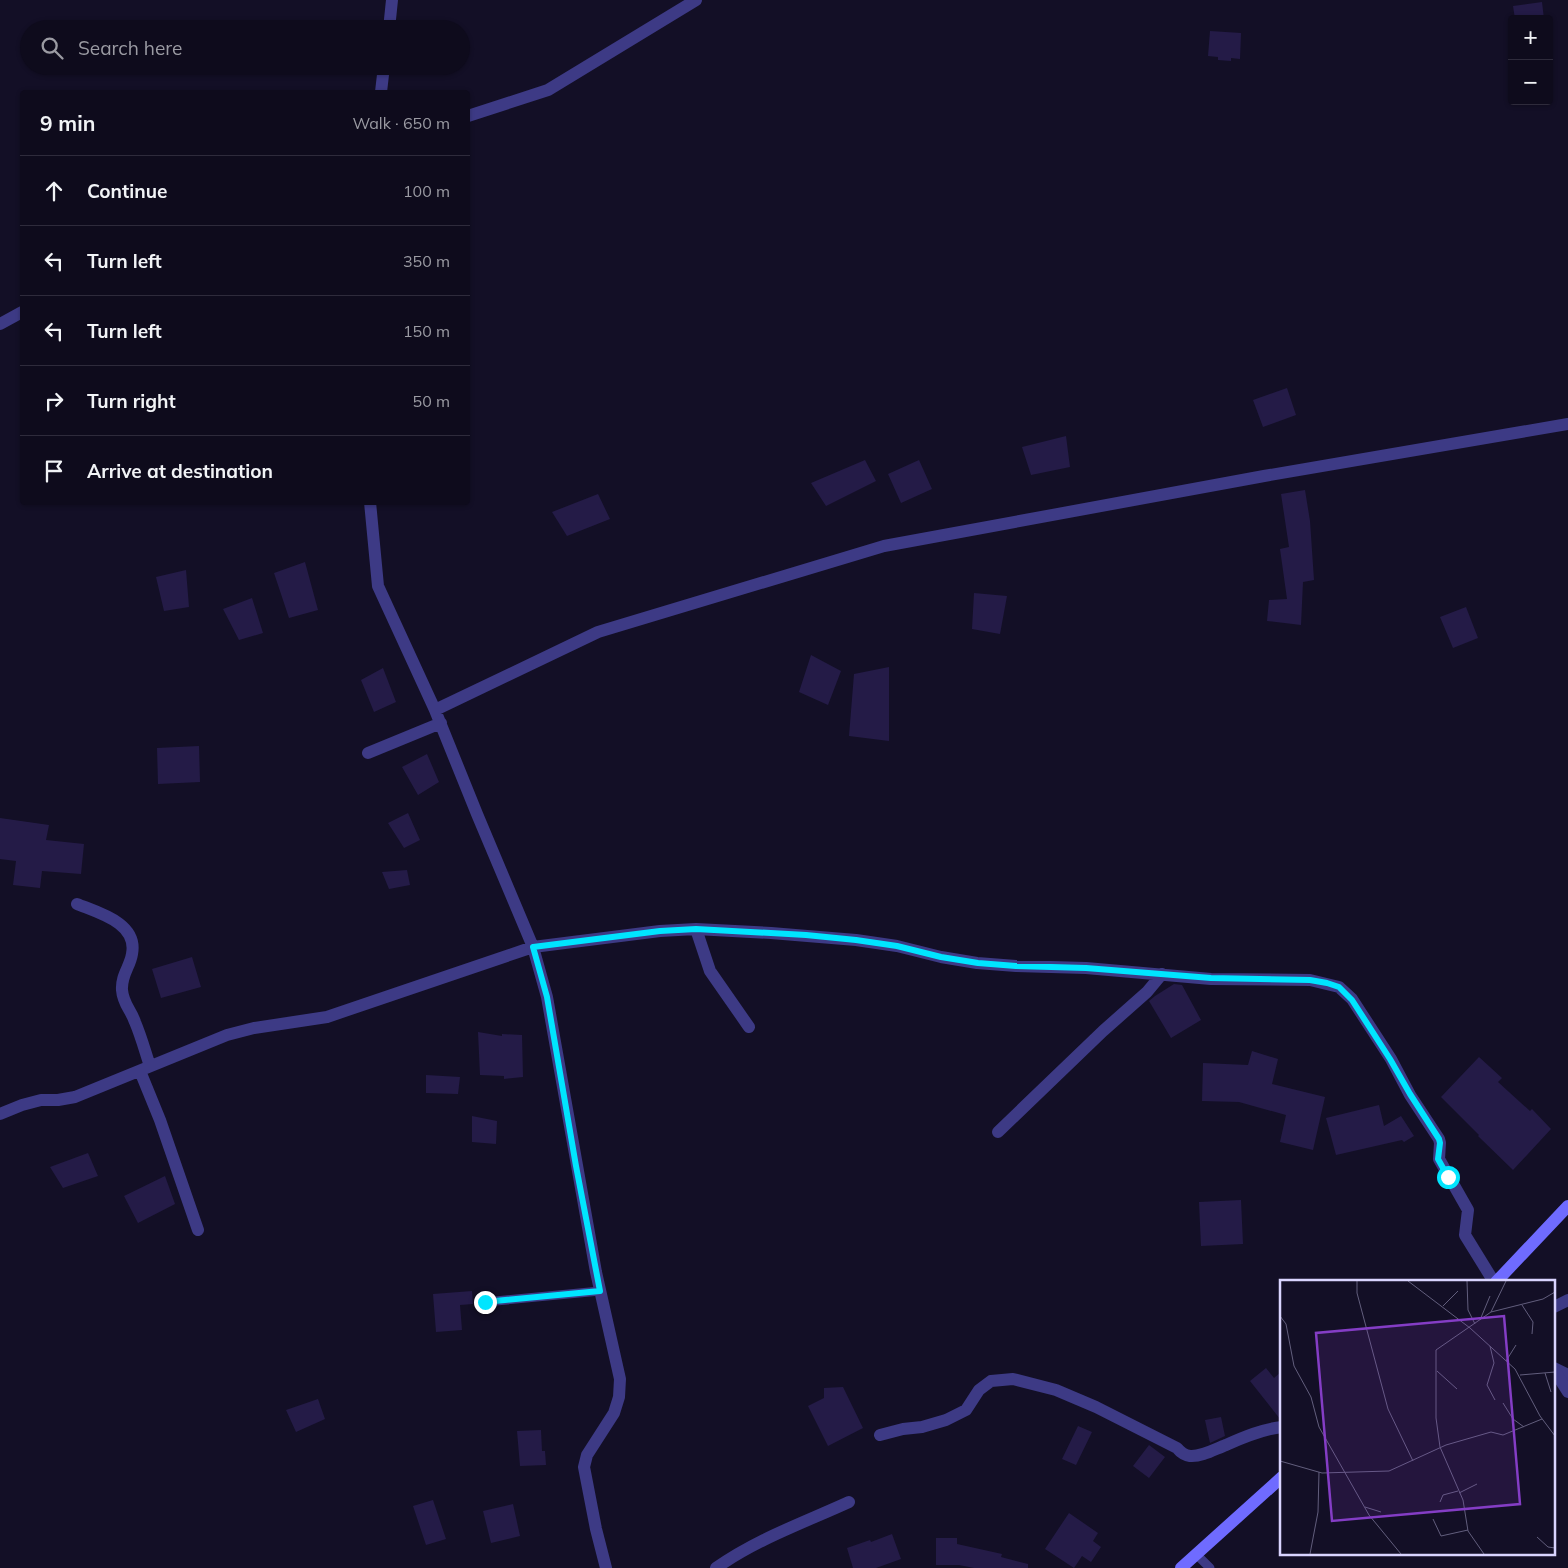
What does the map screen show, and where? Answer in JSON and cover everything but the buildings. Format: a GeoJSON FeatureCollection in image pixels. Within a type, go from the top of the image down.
{"type":"FeatureCollection","features":[{"type":"Feature","properties":{"kind":"main road"},"geometry":{"type":"LineString","coordinates":[[1497,1280],[1568,1206]]}},
{"type":"Feature","properties":{"kind":"main road"},"geometry":{"type":"LineString","coordinates":[[1181,1568],[1280,1479]]}},
{"type":"Feature","properties":{"kind":"street"},"geometry":{"type":"LineString","coordinates":[[390,20],[392,0]]}},
{"type":"Feature","properties":{"kind":"street"},"geometry":{"type":"LineString","coordinates":[[470,115],[548,90],[696,0]]}},
{"type":"Feature","properties":{"kind":"street"},"geometry":{"type":"LineString","coordinates":[[381,90],[383,75]]}},
{"type":"Feature","properties":{"kind":"street"},"geometry":{"type":"LineString","coordinates":[[0,324],[20,313]]}},
{"type":"Feature","properties":{"kind":"street"},"geometry":{"type":"LineString","coordinates":[[435,710],[598,632],[884,546],[1264,476],[1568,424]]}},
{"type":"Feature","properties":{"kind":"street"},"geometry":{"type":"LineString","coordinates":[[370,505],[378,586],[441,723],[533,947],[547,997],[576,1166],[600,1291],[620,1379],[619,1396],[614,1413],[587,1455],[584,1467],[606,1568]]}},
{"type":"Feature","properties":{"kind":"street"},"geometry":{"type":"LineString","coordinates":[[368,753],[441,723]]}},
{"type":"Feature","properties":{"kind":"street"},"geometry":{"type":"LineString","coordinates":[[77,904],[125,927],[132,939],[132,952],[128,967],[123,976],[124,1002],[135,1020],[145,1068],[160,1120],[198,1230]]}},
{"type":"Feature","properties":{"kind":"street"},"geometry":{"type":"LineString","coordinates":[[696,929],[710,971],[749,1027]]}},
{"type":"Feature","properties":{"kind":"street"},"geometry":{"type":"LineString","coordinates":[[0,1114],[41,1100],[76,1097],[226,1035],[254,1028],[327,1017],[533,947],[660,931],[696,929],[798,934],[897,946],[941,957],[987,964],[1086,968],[1211,978],[1310,980],[1339,987],[1352,1000],[1439,1139],[1438,1159],[1468,1210],[1465,1235],[1494,1280]]}},
{"type":"Feature","properties":{"kind":"street"},"geometry":{"type":"LineString","coordinates":[[998,1132],[1103,1030],[1147,992],[1162,974]]}},
{"type":"Feature","properties":{"kind":"street"},"geometry":{"type":"LineString","coordinates":[[1556,1306],[1568,1300]]}},
{"type":"Feature","properties":{"kind":"street"},"geometry":{"type":"LineString","coordinates":[[1556,1370],[1568,1375]]}},
{"type":"Feature","properties":{"kind":"street"},"geometry":{"type":"LineString","coordinates":[[1556,1372],[1568,1392]]}},
{"type":"Feature","properties":{"kind":"street"},"geometry":{"type":"LineString","coordinates":[[880,1435],[904,1428],[922,1427],[946,1420],[966,1410],[979,1390],[991,1381],[1013,1379],[1056,1390],[1096,1407],[1177,1448],[1184,1455],[1188,1456],[1208,1453],[1247,1436],[1280,1427]]}},
{"type":"Feature","properties":{"kind":"street"},"geometry":{"type":"LineString","coordinates":[[716,1568],[732,1556],[767,1537],[849,1502]]}},
{"type":"Feature","properties":{"kind":"lane"},"geometry":{"type":"LineString","coordinates":[[485,1302],[600,1291]]}},
{"type":"Feature","properties":{"kind":"lane"},"geometry":{"type":"LineString","coordinates":[[1196,1554],[1210,1568]]}},
{"type":"Feature","properties":{"kind":"route"},"geometry":{"type":"LineString","coordinates":[[485,1302],[600,1291],[547,997],[533,947],[604,937],[696,929],[806,935],[897,946],[941,957],[978,963],[1086,968],[1211,978],[1310,980],[1327,983],[1339,987],[1352,1000],[1390,1059],[1439,1139],[1438,1159],[1448,1177]]}}]}
